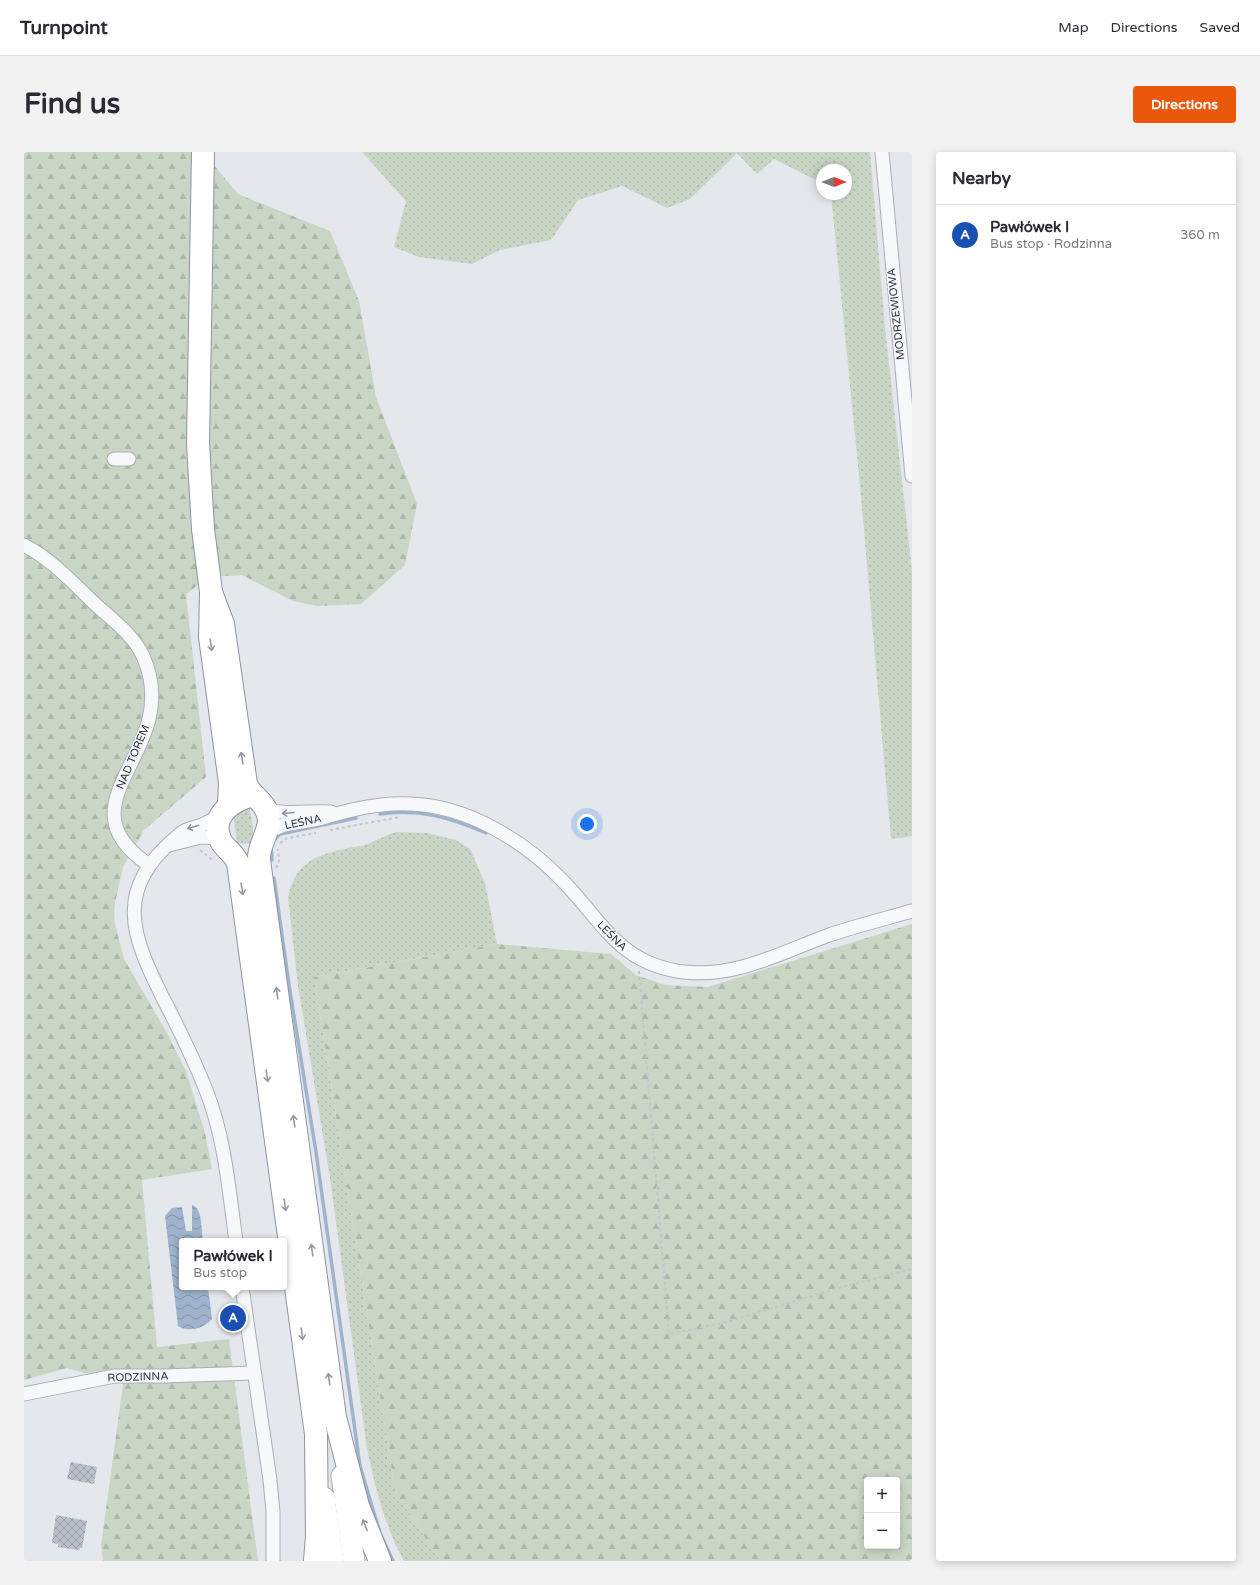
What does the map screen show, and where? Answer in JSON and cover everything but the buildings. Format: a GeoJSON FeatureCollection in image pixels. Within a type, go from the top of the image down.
{"type":"FeatureCollection","features":[{"type":"Feature","properties":{"kind":"highway"},"geometry":{"type":"LineString","coordinates":[[203,152],[198,443],[203,529],[211,592],[210,637],[226,749],[230,795],[218,828],[223,851],[238,863],[316,1434],[317,1536],[315,1561]]}},
{"type":"Feature","properties":{"kind":"highway"},"geometry":{"type":"LineString","coordinates":[[211,592],[223,624],[246,784],[260,802],[269,819],[259,860],[335,1417],[358,1506],[380,1561]]}},
{"type":"Feature","properties":{"kind":"highway"},"geometry":{"type":"LineString","coordinates":[[225,810],[237,800],[260,802]]}},
{"type":"Feature","properties":{"kind":"highway"},"geometry":{"type":"LineString","coordinates":[[223,851],[250,850],[264,837]]}},
{"type":"Feature","properties":{"kind":"main road"},"geometry":{"type":"LineString","coordinates":[[335,1417],[354,1561]]}},
{"type":"Feature","properties":{"kind":"main road"},"geometry":{"type":"LineString","coordinates":[[316,1434],[333,1561]]}},
{"type":"Feature","properties":{"kind":"street","name":"MODRZEWIOWA"},"geometry":{"type":"LineString","coordinates":[[882,152],[910,438],[912,476]]}},
{"type":"Feature","properties":{"kind":"street"},"geometry":{"type":"LineString","coordinates":[[114,458],[128,459]]}},
{"type":"Feature","properties":{"kind":"street","name":"NAD TOREM"},"geometry":{"type":"LineString","coordinates":[[24,545],[36,551],[60,570],[123,630],[142,655],[152,686],[152,704],[143,736],[121,783],[114,815],[116,829],[122,842],[136,857],[149,866]]}},
{"type":"Feature","properties":{"kind":"street","name":"LEŚNA"},"geometry":{"type":"LineString","coordinates":[[260,802],[282,813],[311,810],[339,812]]}},
{"type":"Feature","properties":{"kind":"street","name":"LEŚNA"},"geometry":{"type":"LineString","coordinates":[[264,837],[282,825],[318,819],[339,812],[368,807],[409,804],[434,806],[451,810],[488,826],[527,849],[562,880],[607,934],[625,950],[638,958],[655,965],[684,972],[709,973],[733,970],[832,934],[912,911]]}},
{"type":"Feature","properties":{"kind":"street"},"geometry":{"type":"LineString","coordinates":[[225,810],[202,825],[185,830],[149,866],[142,877],[134,899],[133,921],[140,950],[148,969],[191,1054],[207,1091],[224,1157],[236,1238]]}},
{"type":"Feature","properties":{"kind":"street"},"geometry":{"type":"LineString","coordinates":[[169,845],[201,837],[223,851]]}},
{"type":"Feature","properties":{"kind":"street"},"geometry":{"type":"LineString","coordinates":[[242,1290],[273,1512],[274,1561]]}},
{"type":"Feature","properties":{"kind":"street","name":"RODZINNA"},"geometry":{"type":"LineString","coordinates":[[24,1394],[115,1376],[254,1373]]}},
{"type":"Feature","properties":{"kind":"path"},"geometry":{"type":"LineString","coordinates":[[327,830],[403,816]]}},
{"type":"Feature","properties":{"kind":"path"},"geometry":{"type":"LineString","coordinates":[[272,869],[278,865],[278,848],[283,840],[322,832]]}},
{"type":"Feature","properties":{"kind":"path"},"geometry":{"type":"LineString","coordinates":[[195,846],[223,851]]}},
{"type":"Feature","properties":{"kind":"path"},"geometry":{"type":"LineString","coordinates":[[638,958],[669,1334],[727,1322],[838,1288],[912,1269]]}},
{"type":"Feature","properties":{"kind":"green space"},"geometry":{"type":"Polygon","coordinates":[[[24,152],[203,152],[238,194],[330,231],[359,301],[376,397],[417,504],[405,565],[361,604],[317,606],[293,601],[242,575],[209,577],[186,594],[206,777],[144,830],[123,867],[115,903],[114,920],[124,959],[167,1033],[186,1071],[205,1133],[212,1169],[142,1180],[157,1347],[229,1339],[258,1561],[103,1561],[101,1546],[123,1384],[67,1368],[24,1380],[24,152]]]}},
{"type":"Feature","properties":{"kind":"green space"},"geometry":{"type":"Polygon","coordinates":[[[362,152],[870,152],[885,328],[912,571],[912,836],[891,839],[860,485],[832,200],[852,200],[852,164],[816,164],[816,180],[774,159],[757,174],[737,153],[690,199],[667,208],[622,186],[578,200],[551,240],[500,250],[472,264],[419,257],[394,247],[406,201],[362,152]]]}},
{"type":"Feature","properties":{"kind":"green space"},"geometry":{"type":"Polygon","coordinates":[[[249,805],[254,835],[250,844],[237,843],[233,814],[249,805]]]}},
{"type":"Feature","properties":{"kind":"green space"},"geometry":{"type":"Polygon","coordinates":[[[396,832],[427,833],[456,840],[470,849],[485,883],[497,944],[314,977],[395,1491],[441,1561],[404,1561],[386,1521],[370,1463],[330,1178],[298,986],[288,897],[295,877],[300,870],[314,859],[347,848],[362,846],[396,832]]]}},
{"type":"Feature","properties":{"kind":"green space"},"geometry":{"type":"Polygon","coordinates":[[[912,924],[912,1561],[441,1561],[395,1491],[314,977],[497,944],[611,954],[636,975],[665,985],[708,987],[912,924]]]}},
{"type":"Feature","properties":{"kind":"water"},"geometry":{"type":"Polygon","coordinates":[[[192,1205],[196,1207],[200,1215],[203,1238],[179,1238],[179,1290],[208,1290],[212,1319],[201,1327],[187,1329],[178,1326],[165,1216],[172,1208],[182,1207],[186,1231],[192,1231],[192,1205]]]}},
{"type":"Feature","properties":{"kind":"waterway"},"geometry":{"type":"LineString","coordinates":[[380,814],[394,812],[421,813],[447,819],[486,833]]}},
{"type":"Feature","properties":{"kind":"waterway"},"geometry":{"type":"LineString","coordinates":[[273,841],[280,834],[356,818]]}},
{"type":"Feature","properties":{"kind":"waterway"},"geometry":{"type":"LineString","coordinates":[[271,847],[272,860]]}},
{"type":"Feature","properties":{"kind":"waterway"},"geometry":{"type":"LineString","coordinates":[[274,878],[289,985],[316,1152],[360,1466],[380,1533],[393,1561]]}},
{"type":"Feature","properties":{"kind":"place","name":"Pawłówek I"},"geometry":{"type":"Point","coordinates":[233,1318]}}]}
